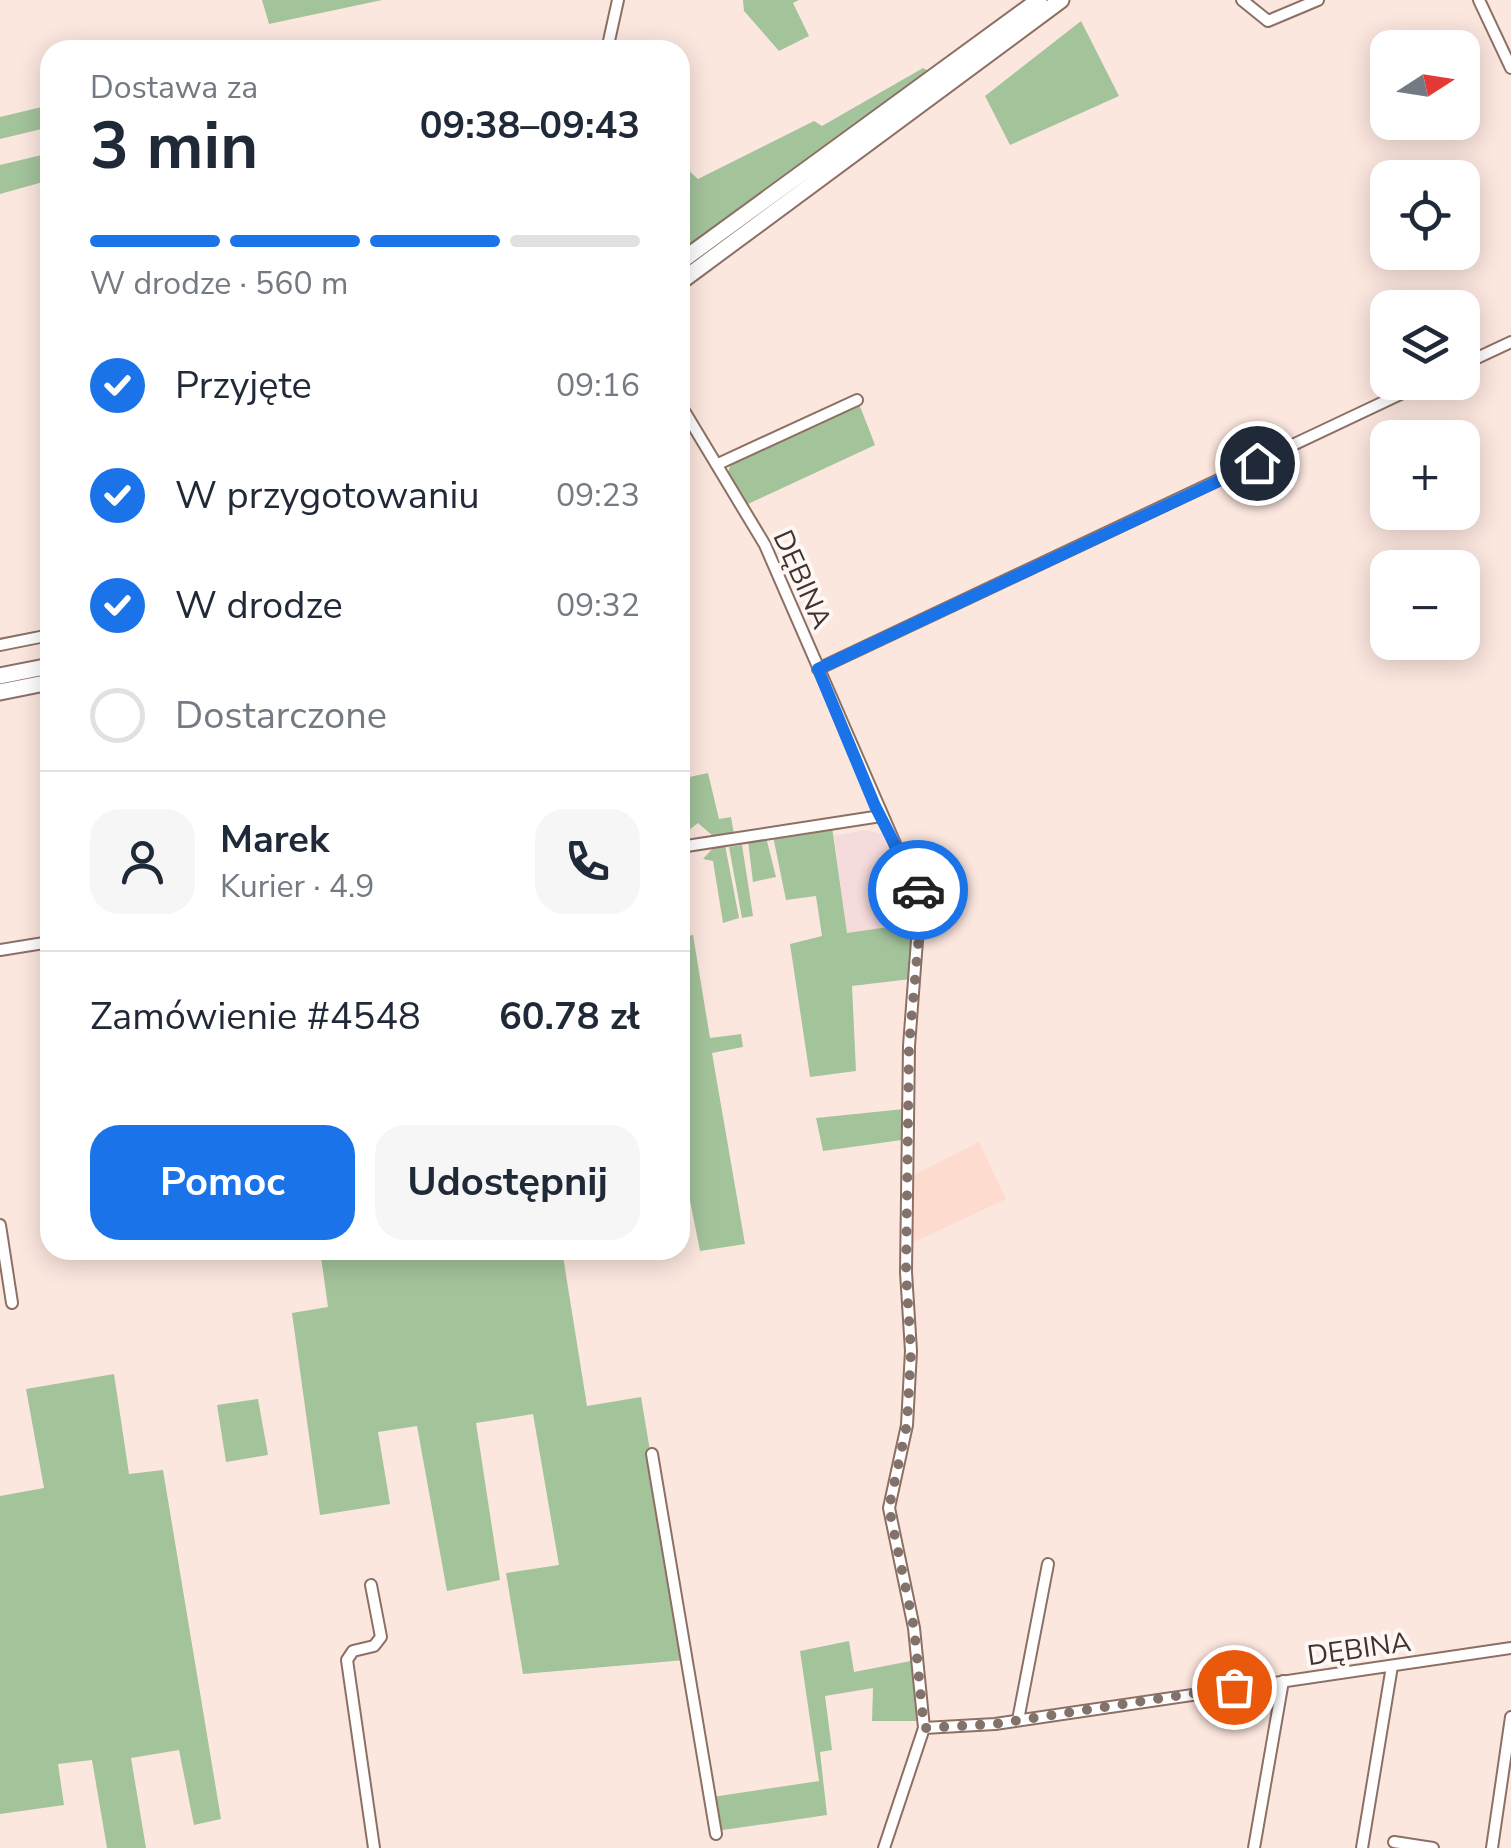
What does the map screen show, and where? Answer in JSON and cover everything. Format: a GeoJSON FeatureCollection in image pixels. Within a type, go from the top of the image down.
{"type":"FeatureCollection","features":[{"type":"Feature","properties":{"kind":"main road"},"geometry":{"type":"LineString","coordinates":[[690,255],[1038,0]]}},
{"type":"Feature","properties":{"kind":"main road"},"geometry":{"type":"LineString","coordinates":[[690,275],[1061,0]]}},
{"type":"Feature","properties":{"kind":"main road"},"geometry":{"type":"LineString","coordinates":[[0,676],[40,668]]}},
{"type":"Feature","properties":{"kind":"main road"},"geometry":{"type":"LineString","coordinates":[[0,692],[40,684]]}},
{"type":"Feature","properties":{"kind":"street"},"geometry":{"type":"LineString","coordinates":[[610,40],[618,0]]}},
{"type":"Feature","properties":{"kind":"street"},"geometry":{"type":"LineString","coordinates":[[1242,0],[1264,20],[1275,21],[1318,0]]}},
{"type":"Feature","properties":{"kind":"street"},"geometry":{"type":"LineString","coordinates":[[1479,0],[1511,68]]}},
{"type":"Feature","properties":{"kind":"street"},"geometry":{"type":"LineString","coordinates":[[1480,357],[1511,342]]}},
{"type":"Feature","properties":{"kind":"street"},"geometry":{"type":"LineString","coordinates":[[718,464],[857,400]]}},
{"type":"Feature","properties":{"kind":"street"},"geometry":{"type":"LineString","coordinates":[[818,669],[1388,400]]}},
{"type":"Feature","properties":{"kind":"street","name":"DĘBINA"},"geometry":{"type":"LineString","coordinates":[[690,420],[765,546],[878,811],[914,880],[921,911],[909,1046],[906,1272],[911,1356],[907,1424],[889,1508],[914,1628],[924,1728],[1018,1720],[1510,1649]]}},
{"type":"Feature","properties":{"kind":"street"},"geometry":{"type":"LineString","coordinates":[[0,645],[40,636]]}},
{"type":"Feature","properties":{"kind":"street"},"geometry":{"type":"LineString","coordinates":[[690,844],[878,811]]}},
{"type":"Feature","properties":{"kind":"street"},"geometry":{"type":"LineString","coordinates":[[0,950],[40,944]]}},
{"type":"Feature","properties":{"kind":"street"},"geometry":{"type":"LineString","coordinates":[[0,1224],[12,1303]]}},
{"type":"Feature","properties":{"kind":"street"},"geometry":{"type":"LineString","coordinates":[[652,1454],[716,1834]]}},
{"type":"Feature","properties":{"kind":"street"},"geometry":{"type":"LineString","coordinates":[[1018,1720],[1048,1564]]}},
{"type":"Feature","properties":{"kind":"street"},"geometry":{"type":"LineString","coordinates":[[370,1585],[381,1638],[374,1646],[353,1651],[347,1660],[374,1848]]}},
{"type":"Feature","properties":{"kind":"street"},"geometry":{"type":"LineString","coordinates":[[1362,1848],[1392,1666]]}},
{"type":"Feature","properties":{"kind":"street"},"geometry":{"type":"LineString","coordinates":[[1254,1848],[1282,1681]]}},
{"type":"Feature","properties":{"kind":"street"},"geometry":{"type":"LineString","coordinates":[[1492,1848],[1511,1717]]}},
{"type":"Feature","properties":{"kind":"street"},"geometry":{"type":"LineString","coordinates":[[884,1848],[924,1728]]}},
{"type":"Feature","properties":{"kind":"street"},"geometry":{"type":"LineString","coordinates":[[1394,1842],[1433,1848]]}},
{"type":"Feature","properties":{"kind":"shaded area"},"geometry":{"type":"Polygon","coordinates":[[[864,830],[884,834],[897,855],[915,902],[916,923],[847,934],[834,836],[864,830]]]}},
{"type":"Feature","properties":{"kind":"shaded area"},"geometry":{"type":"Polygon","coordinates":[[[979,1142],[1006,1199],[910,1244],[908,1178],[979,1142]]]}},
{"type":"Feature","properties":{"kind":"green space"},"geometry":{"type":"Polygon","coordinates":[[[262,0],[382,0],[269,24],[262,0]]]}},
{"type":"Feature","properties":{"kind":"green space"},"geometry":{"type":"Polygon","coordinates":[[[743,0],[799,0],[793,3],[809,36],[779,51],[744,11],[743,0]]]}},
{"type":"Feature","properties":{"kind":"green space"},"geometry":{"type":"Polygon","coordinates":[[[1081,21],[1119,96],[1010,145],[985,96],[1081,21]]]}},
{"type":"Feature","properties":{"kind":"green space"},"geometry":{"type":"Polygon","coordinates":[[[923,68],[930,72],[690,247],[690,172],[698,179],[814,121],[822,126],[923,68]]]}},
{"type":"Feature","properties":{"kind":"green space"},"geometry":{"type":"Polygon","coordinates":[[[40,107],[40,129],[0,139],[0,117],[40,107]]]}},
{"type":"Feature","properties":{"kind":"green space"},"geometry":{"type":"Polygon","coordinates":[[[40,155],[40,183],[0,194],[0,165],[40,155]]]}},
{"type":"Feature","properties":{"kind":"green space"},"geometry":{"type":"Polygon","coordinates":[[[858,401],[875,445],[748,504],[728,472],[731,463],[858,401]]]}},
{"type":"Feature","properties":{"kind":"green space"},"geometry":{"type":"Polygon","coordinates":[[[708,773],[719,819],[731,817],[734,834],[713,836],[698,823],[690,829],[690,777],[708,773]]]}},
{"type":"Feature","properties":{"kind":"green space"},"geometry":{"type":"Polygon","coordinates":[[[832,827],[847,933],[916,923],[911,979],[852,986],[856,1071],[810,1077],[790,944],[822,936],[816,896],[786,900],[773,836],[832,827]]]}},
{"type":"Feature","properties":{"kind":"green space"},"geometry":{"type":"Polygon","coordinates":[[[766,837],[776,877],[753,882],[748,841],[766,837]]]}},
{"type":"Feature","properties":{"kind":"green space"},"geometry":{"type":"Polygon","coordinates":[[[725,845],[739,918],[723,923],[713,861],[703,859],[714,847],[725,845]]]}},
{"type":"Feature","properties":{"kind":"green space"},"geometry":{"type":"Polygon","coordinates":[[[742,845],[753,916],[742,918],[729,847],[742,845]]]}},
{"type":"Feature","properties":{"kind":"green space"},"geometry":{"type":"Polygon","coordinates":[[[693,935],[710,1038],[741,1034],[743,1047],[712,1053],[745,1244],[700,1251],[690,1200],[693,935]]]}},
{"type":"Feature","properties":{"kind":"green space"},"geometry":{"type":"Polygon","coordinates":[[[904,1109],[902,1140],[823,1151],[816,1118],[904,1109]]]}},
{"type":"Feature","properties":{"kind":"green space"},"geometry":{"type":"Polygon","coordinates":[[[321,1260],[564,1260],[587,1406],[641,1397],[685,1660],[523,1674],[506,1573],[559,1565],[533,1414],[476,1423],[500,1580],[447,1591],[417,1426],[378,1432],[390,1504],[320,1515],[292,1313],[328,1307],[321,1260]]]}},
{"type":"Feature","properties":{"kind":"green space"},"geometry":{"type":"Polygon","coordinates":[[[114,1374],[129,1474],[163,1470],[221,1819],[194,1825],[179,1750],[131,1758],[146,1848],[107,1848],[92,1760],[58,1764],[64,1805],[0,1814],[0,1496],[44,1488],[26,1389],[114,1374]]]}},
{"type":"Feature","properties":{"kind":"green space"},"geometry":{"type":"Polygon","coordinates":[[[258,1399],[268,1455],[226,1462],[217,1405],[258,1399]]]}},
{"type":"Feature","properties":{"kind":"green space"},"geometry":{"type":"Polygon","coordinates":[[[849,1641],[854,1672],[916,1660],[917,1721],[872,1721],[873,1688],[825,1696],[832,1750],[820,1752],[827,1815],[723,1830],[717,1827],[712,1797],[819,1781],[800,1651],[849,1641]]]}},
{"type":"Feature","properties":{"kind":"way so far"},"geometry":{"type":"LineString","coordinates":[[918,890],[921,911],[909,1046],[906,1272],[911,1352],[907,1424],[889,1508],[914,1628],[924,1728],[935,1731],[995,1724],[1234,1687]]}},
{"type":"Feature","properties":{"kind":"route"},"geometry":{"type":"LineString","coordinates":[[918,890],[875,806],[818,669],[1257,463]]}}]}
